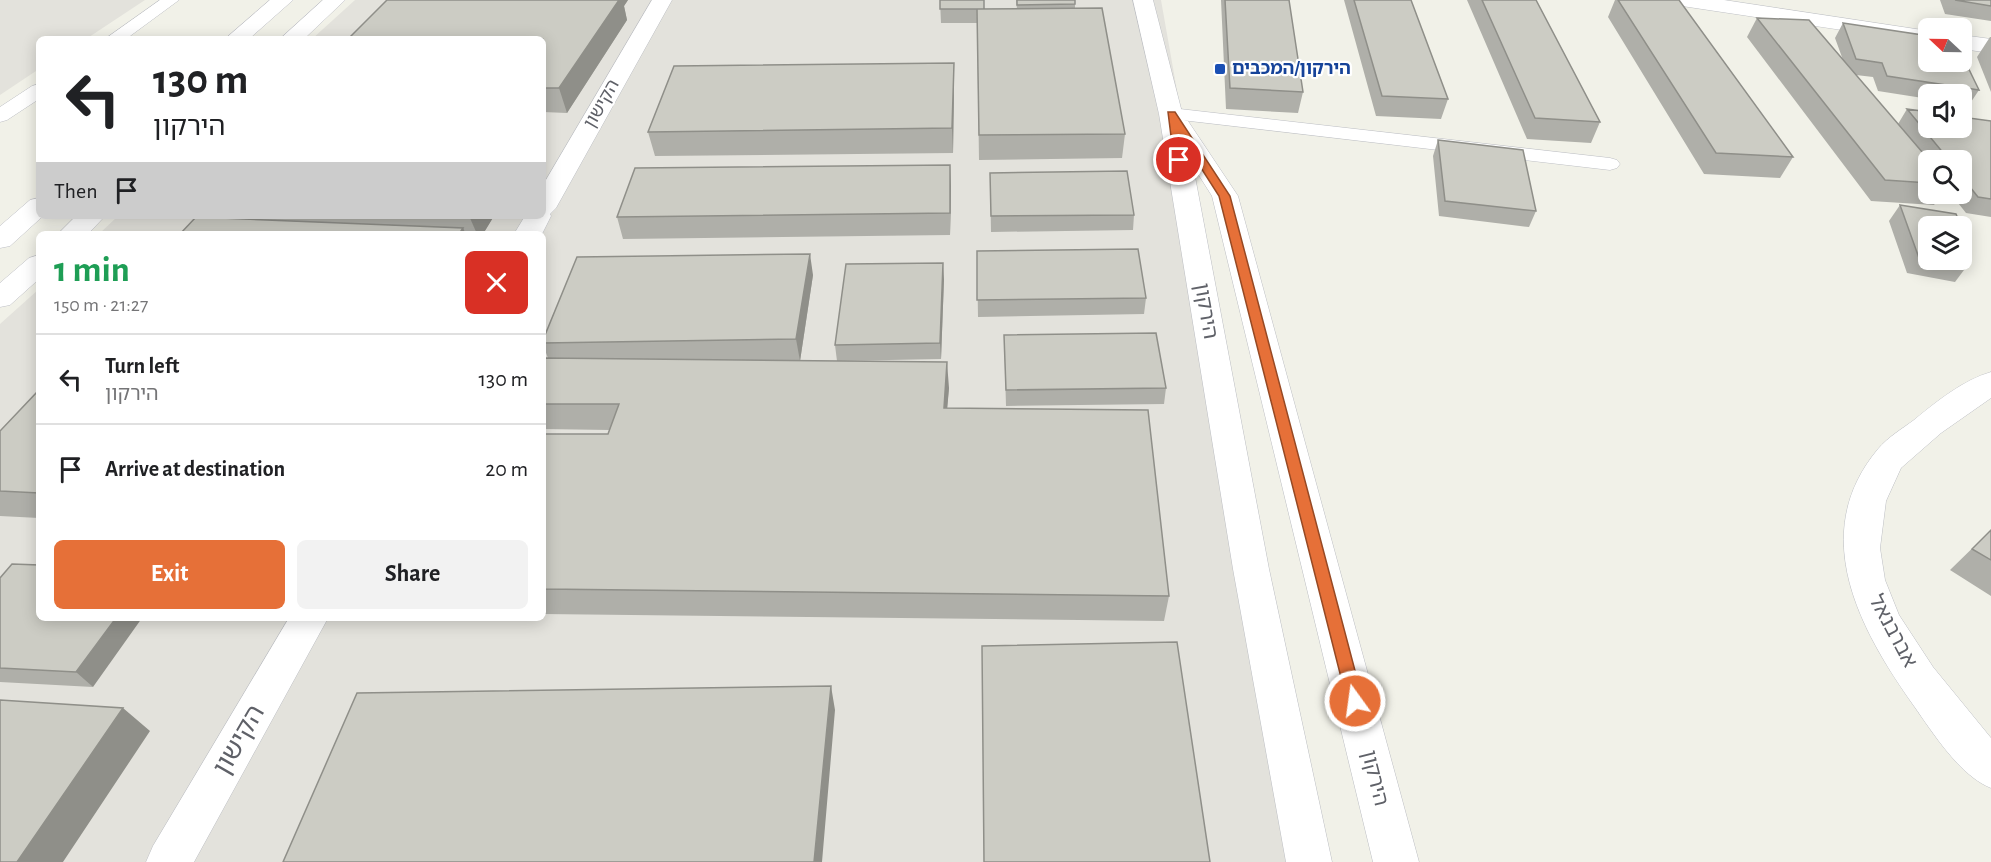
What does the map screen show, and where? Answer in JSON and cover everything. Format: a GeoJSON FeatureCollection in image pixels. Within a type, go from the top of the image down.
{"type":"FeatureCollection","features":[{"type":"Feature","properties":{"kind":"street"},"geometry":{"type":"LineString","coordinates":[[240,36],[283,0]]}},
{"type":"Feature","properties":{"kind":"street"},"geometry":{"type":"LineString","coordinates":[[294,36],[335,0]]}},
{"type":"Feature","properties":{"kind":"street","name":"הקישון"},"geometry":{"type":"LineString","coordinates":[[546,203],[662,0]]}},
{"type":"Feature","properties":{"kind":"street","name":"הירקון"},"geometry":{"type":"LineString","coordinates":[[1143,0],[1171,114],[1251,569],[1308,862]]}},
{"type":"Feature","properties":{"kind":"street"},"geometry":{"type":"LineString","coordinates":[[1682,0],[1918,35]]}},
{"type":"Feature","properties":{"kind":"street"},"geometry":{"type":"LineString","coordinates":[[1972,43],[1991,46]]}},
{"type":"Feature","properties":{"kind":"street","name":"הירקון"},"geometry":{"type":"LineString","coordinates":[[1171,114],[1225,196],[1396,862]]}},
{"type":"Feature","properties":{"kind":"street"},"geometry":{"type":"LineString","coordinates":[[0,240],[36,209]]}},
{"type":"Feature","properties":{"kind":"street"},"geometry":{"type":"LineString","coordinates":[[75,231],[89,219]]}},
{"type":"Feature","properties":{"kind":"street"},"geometry":{"type":"LineString","coordinates":[[0,298],[36,267]]}},
{"type":"Feature","properties":{"kind":"street","name":"אברבנאל"},"geometry":{"type":"LineString","coordinates":[[1991,383],[1937,418],[1889,458],[1868,496],[1862,534],[1866,580],[1887,628],[1925,687],[1991,768]]}},
{"type":"Feature","properties":{"kind":"street","name":"הקישון"},"geometry":{"type":"LineString","coordinates":[[169,862],[307,621]]}},
{"type":"Feature","properties":{"kind":"lane"},"geometry":{"type":"LineString","coordinates":[[118,36],[171,0]]}},
{"type":"Feature","properties":{"kind":"lane"},"geometry":{"type":"LineString","coordinates":[[0,117],[36,92]]}},
{"type":"Feature","properties":{"kind":"lane"},"geometry":{"type":"LineString","coordinates":[[1171,114],[1610,164]]}},
{"type":"Feature","properties":{"kind":"shaded area"},"geometry":{"type":"Polygon","coordinates":[[[0,0],[145,0],[91,36],[36,36],[36,71],[0,95],[0,0]]]}},
{"type":"Feature","properties":{"kind":"shaded area"},"geometry":{"type":"Polygon","coordinates":[[[355,0],[1161,0],[1313,862],[0,862],[0,324],[36,292],[36,621],[546,621],[546,231],[102,231],[115,219],[546,219],[546,36],[315,36],[355,0]]]}},
{"type":"Feature","properties":{"kind":"building"},"geometry":{"type":"Polygon","coordinates":[[[387,0],[619,0],[559,88],[546,88],[546,36],[351,36],[387,0]]]}},
{"type":"Feature","properties":{"kind":"building"},"geometry":{"type":"Polygon","coordinates":[[[940,0],[984,0],[984,9],[940,9],[940,0]]]}},
{"type":"Feature","properties":{"kind":"building"},"geometry":{"type":"Polygon","coordinates":[[[1017,0],[1075,0],[1075,4],[1017,5],[1017,0]]]}},
{"type":"Feature","properties":{"kind":"building"},"geometry":{"type":"Polygon","coordinates":[[[1225,0],[1289,0],[1303,92],[1230,88],[1225,0]]]}},
{"type":"Feature","properties":{"kind":"building"},"geometry":{"type":"Polygon","coordinates":[[[1354,0],[1411,0],[1448,99],[1382,96],[1354,0]]]}},
{"type":"Feature","properties":{"kind":"building"},"geometry":{"type":"Polygon","coordinates":[[[1482,0],[1536,0],[1600,122],[1535,118],[1482,0]]]}},
{"type":"Feature","properties":{"kind":"building"},"geometry":{"type":"Polygon","coordinates":[[[1618,0],[1679,0],[1793,157],[1716,153],[1618,0]]]}},
{"type":"Feature","properties":{"kind":"building"},"geometry":{"type":"Polygon","coordinates":[[[1955,0],[1991,0],[1991,6],[1955,0]]]}},
{"type":"Feature","properties":{"kind":"building"},"geometry":{"type":"Polygon","coordinates":[[[1102,8],[1125,134],[979,135],[977,9],[1102,8]]]}},
{"type":"Feature","properties":{"kind":"building"},"geometry":{"type":"Polygon","coordinates":[[[1757,18],[1809,20],[1920,150],[1918,150],[1918,182],[1885,180],[1757,18]]]}},
{"type":"Feature","properties":{"kind":"building"},"geometry":{"type":"Polygon","coordinates":[[[1843,23],[1918,34],[1918,72],[1970,72],[1979,90],[1972,89],[1972,84],[1940,84],[1887,76],[1882,63],[1856,59],[1843,23]]]}},
{"type":"Feature","properties":{"kind":"building"},"geometry":{"type":"Polygon","coordinates":[[[954,63],[952,128],[648,132],[674,66],[954,63]]]}},
{"type":"Feature","properties":{"kind":"building"},"geometry":{"type":"Polygon","coordinates":[[[1907,109],[1918,110],[1918,122],[1907,109]]]}},
{"type":"Feature","properties":{"kind":"building"},"geometry":{"type":"Polygon","coordinates":[[[1972,118],[1991,121],[1991,199],[1978,197],[1972,190],[1972,150],[1941,150],[1931,138],[1972,138],[1972,118]]]}},
{"type":"Feature","properties":{"kind":"building"},"geometry":{"type":"Polygon","coordinates":[[[1438,140],[1523,150],[1536,211],[1445,201],[1438,140]]]}},
{"type":"Feature","properties":{"kind":"building"},"geometry":{"type":"Polygon","coordinates":[[[950,165],[950,213],[617,217],[635,168],[950,165]]]}},
{"type":"Feature","properties":{"kind":"building"},"geometry":{"type":"Polygon","coordinates":[[[1127,171],[1134,215],[991,216],[990,173],[1127,171]]]}},
{"type":"Feature","properties":{"kind":"building"},"geometry":{"type":"Polygon","coordinates":[[[1900,205],[1956,214],[1957,216],[1918,216],[1918,255],[1900,205]]]}},
{"type":"Feature","properties":{"kind":"building"},"geometry":{"type":"Polygon","coordinates":[[[194,219],[463,228],[461,231],[183,231],[194,219]]]}},
{"type":"Feature","properties":{"kind":"building"},"geometry":{"type":"Polygon","coordinates":[[[1138,249],[1146,298],[977,300],[977,251],[1138,249]]]}},
{"type":"Feature","properties":{"kind":"building"},"geometry":{"type":"Polygon","coordinates":[[[810,254],[796,339],[546,343],[546,333],[577,257],[810,254]]]}},
{"type":"Feature","properties":{"kind":"building"},"geometry":{"type":"Polygon","coordinates":[[[943,263],[940,343],[835,345],[846,264],[943,263]]]}},
{"type":"Feature","properties":{"kind":"building"},"geometry":{"type":"Polygon","coordinates":[[[1156,333],[1166,388],[1006,390],[1004,335],[1156,333]]]}},
{"type":"Feature","properties":{"kind":"building"},"geometry":{"type":"Polygon","coordinates":[[[546,358],[947,362],[944,408],[1148,410],[1169,596],[546,589],[546,434],[608,434],[619,404],[546,404],[546,358]]]}},
{"type":"Feature","properties":{"kind":"building"},"geometry":{"type":"Polygon","coordinates":[[[36,393],[36,493],[0,491],[0,431],[36,393]]]}},
{"type":"Feature","properties":{"kind":"building"},"geometry":{"type":"Polygon","coordinates":[[[1991,530],[1991,560],[1972,549],[1991,530]]]}},
{"type":"Feature","properties":{"kind":"building"},"geometry":{"type":"Polygon","coordinates":[[[12,564],[36,565],[36,621],[114,621],[76,672],[0,668],[0,578],[12,564]]]}},
{"type":"Feature","properties":{"kind":"building"},"geometry":{"type":"Polygon","coordinates":[[[1177,642],[1210,862],[984,862],[982,646],[1177,642]]]}},
{"type":"Feature","properties":{"kind":"building"},"geometry":{"type":"Polygon","coordinates":[[[831,686],[814,862],[283,862],[357,693],[831,686]]]}},
{"type":"Feature","properties":{"kind":"building"},"geometry":{"type":"Polygon","coordinates":[[[0,700],[123,708],[17,862],[0,862],[0,700]]]}},
{"type":"Feature","properties":{"kind":"place","name":"הירקון/המכבים"},"geometry":{"type":"Point","coordinates":[1220,69]}},
{"type":"Feature","properties":{"kind":"route"},"geometry":{"type":"LineString","coordinates":[[1179,160],[1171,114],[1225,196],[1355,701]]}}]}
